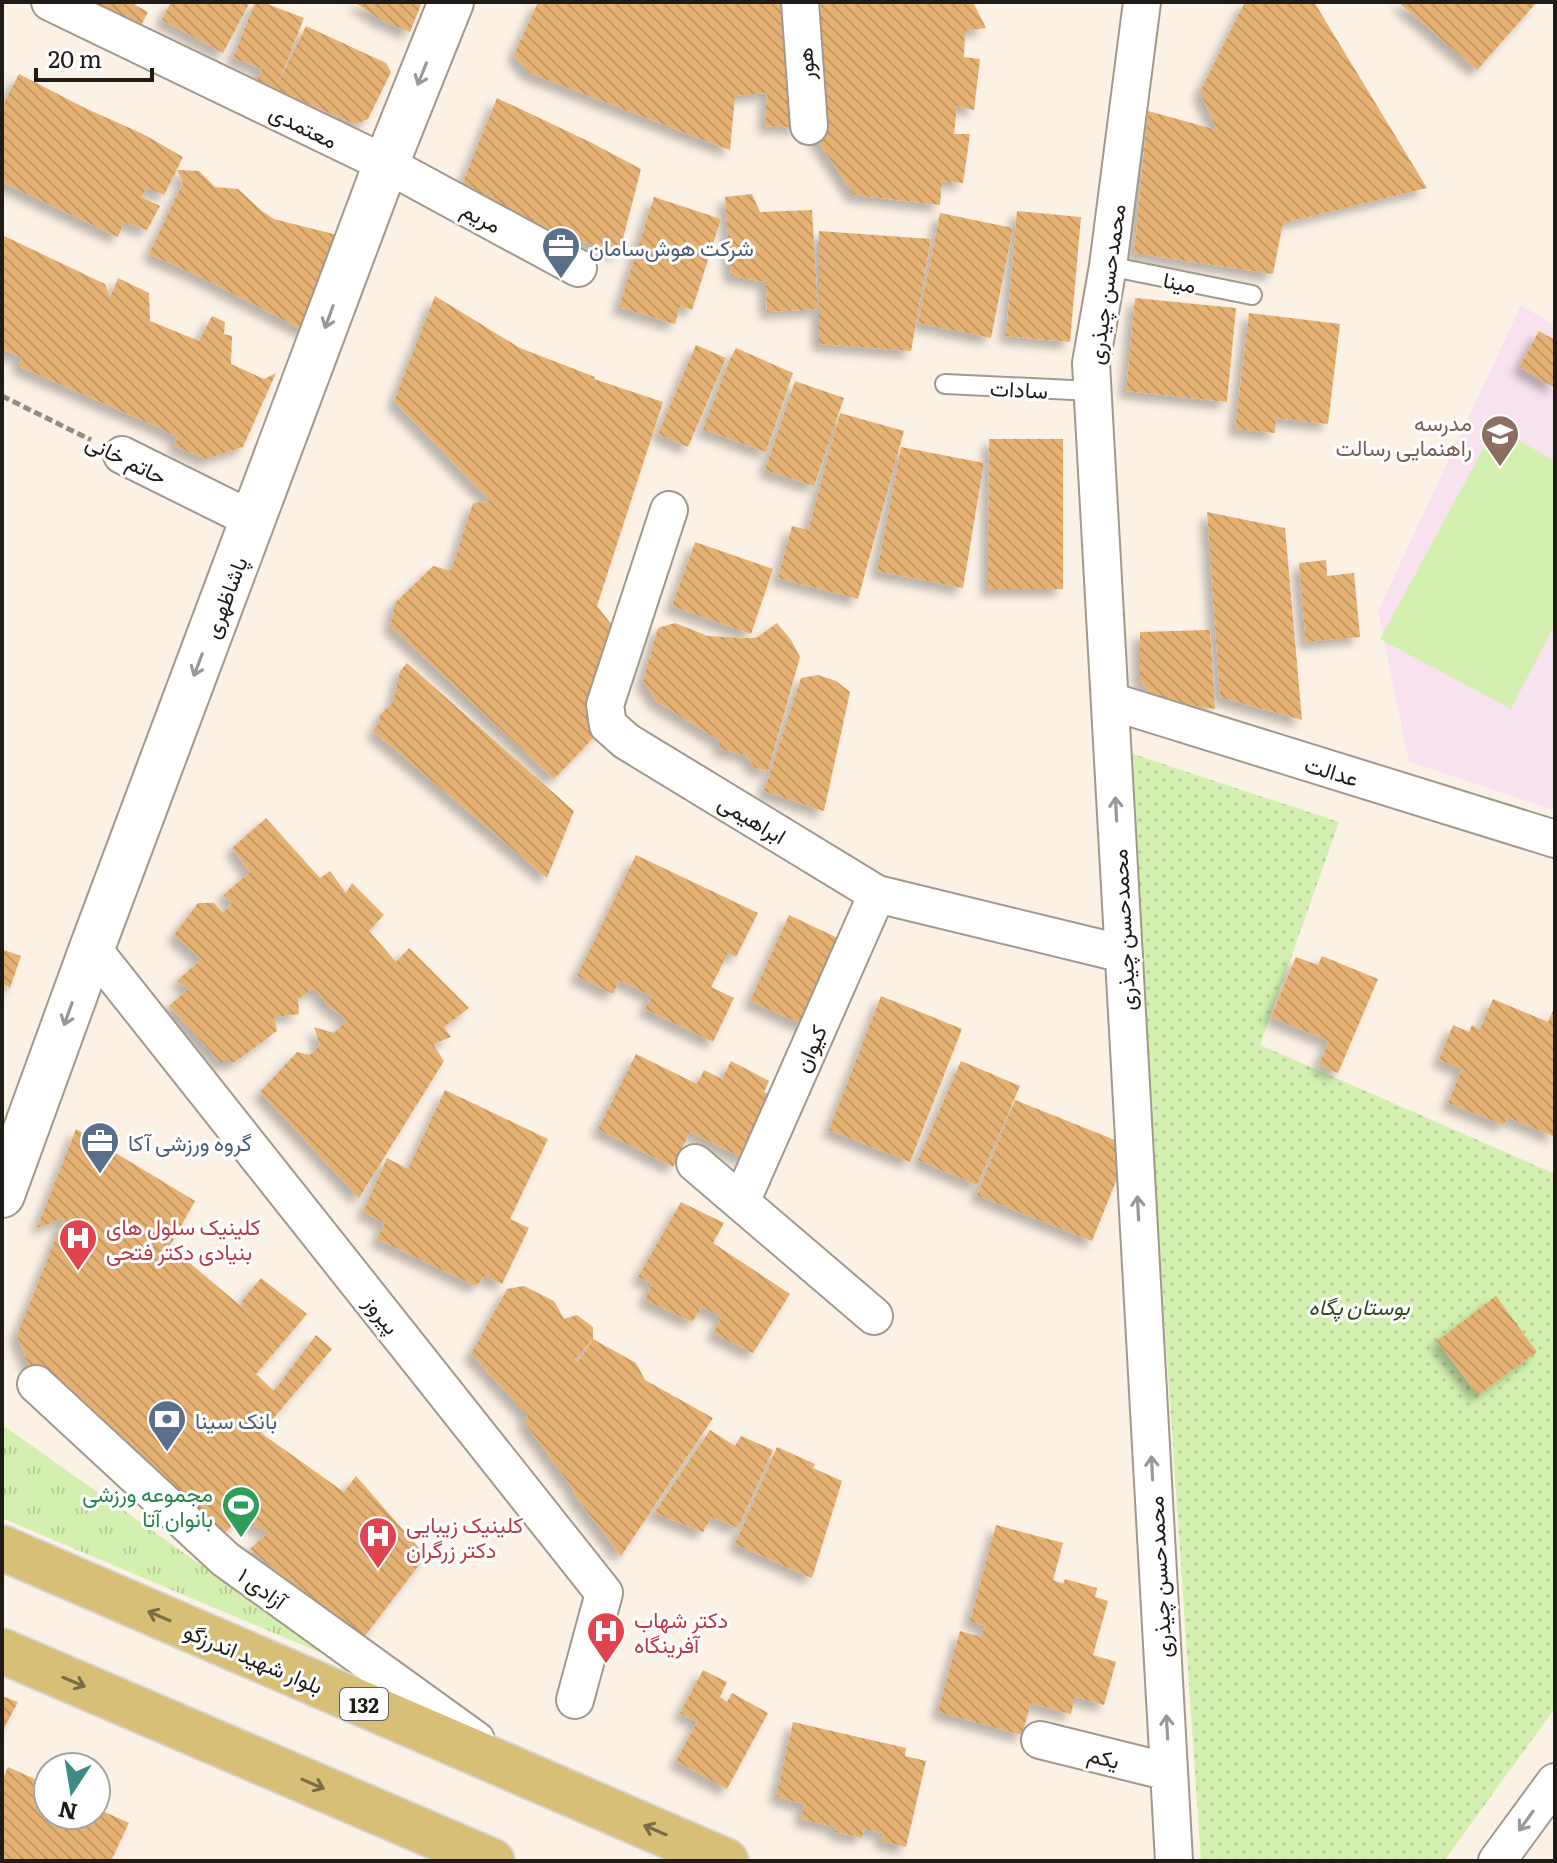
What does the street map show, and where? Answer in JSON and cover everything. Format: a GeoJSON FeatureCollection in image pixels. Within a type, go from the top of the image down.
{"type":"FeatureCollection","features":[{"type":"Feature","properties":{"kind":"main road","name":"پاشاظهری"},"geometry":{"type":"LineString","coordinates":[[2,1195],[386,164],[451,2]]}},
{"type":"Feature","properties":{"kind":"main road","name":"بلوار شهید اندرزگو"},"geometry":{"type":"LineString","coordinates":[[2,1548],[726,1861]]}},
{"type":"Feature","properties":{"kind":"main road"},"geometry":{"type":"LineString","coordinates":[[2,1651],[492,1861]]}},
{"type":"Feature","properties":{"kind":"street","name":"معتمدی"},"geometry":{"type":"LineString","coordinates":[[50,2],[386,164]]}},
{"type":"Feature","properties":{"kind":"street","name":"هور"},"geometry":{"type":"LineString","coordinates":[[800,2],[809,126]]}},
{"type":"Feature","properties":{"kind":"street","name":"محمدحسن چیذری"},"geometry":{"type":"LineString","coordinates":[[1142,2],[1108,266],[1091,363],[1174,1861]]}},
{"type":"Feature","properties":{"kind":"street","name":"مریم"},"geometry":{"type":"LineString","coordinates":[[386,164],[578,268]]}},
{"type":"Feature","properties":{"kind":"street","name":"حاتم خانی"},"geometry":{"type":"LineString","coordinates":[[122,455],[253,520]]}},
{"type":"Feature","properties":{"kind":"street","name":"ابراهیمی"},"geometry":{"type":"LineString","coordinates":[[669,510],[605,705],[608,725],[626,741],[877,894],[1124,954]]}},
{"type":"Feature","properties":{"kind":"street","name":"عدالت"},"geometry":{"type":"LineString","coordinates":[[1110,701],[1555,839]]}},
{"type":"Feature","properties":{"kind":"street","name":"کیوان"},"geometry":{"type":"LineString","coordinates":[[741,1202],[877,894]]}},
{"type":"Feature","properties":{"kind":"street","name":"پیروز"},"geometry":{"type":"LineString","coordinates":[[92,948],[604,1593],[575,1700]]}},
{"type":"Feature","properties":{"kind":"street"},"geometry":{"type":"LineString","coordinates":[[695,1163],[874,1316]]}},
{"type":"Feature","properties":{"kind":"street","name":"آزادی ۱"},"geometry":{"type":"LineString","coordinates":[[36,1384],[225,1559],[482,1744],[508,1766]]}},
{"type":"Feature","properties":{"kind":"street","name":"یکم"},"geometry":{"type":"LineString","coordinates":[[1040,1740],[1169,1772]]}},
{"type":"Feature","properties":{"kind":"street"},"geometry":{"type":"LineString","coordinates":[[1497,1861],[1555,1782]]}},
{"type":"Feature","properties":{"kind":"lane","name":"مینا"},"geometry":{"type":"LineString","coordinates":[[1108,266],[1252,295]]}},
{"type":"Feature","properties":{"kind":"lane","name":"سادات"},"geometry":{"type":"LineString","coordinates":[[945,384],[1093,391]]}},
{"type":"Feature","properties":{"kind":"path","name":"حاتم خانی"},"geometry":{"type":"LineString","coordinates":[[2,396],[122,455]]}},
{"type":"Feature","properties":{"kind":"shaded area","name":"مدرسه راهنمایی رسالت"},"geometry":{"type":"Polygon","coordinates":[[[1521,305],[1555,326],[1555,810],[1409,762],[1378,611],[1521,305]]]}},
{"type":"Feature","properties":{"kind":"green space"},"geometry":{"type":"Polygon","coordinates":[[[1495,427],[1555,461],[1555,624],[1511,709],[1380,639],[1495,427]]]}},
{"type":"Feature","properties":{"kind":"green space","name":"بوستان پگاه"},"geometry":{"type":"Polygon","coordinates":[[[1133,754],[1339,822],[1260,1045],[1555,1174],[1555,1708],[1444,1861],[1201,1861],[1145,1033],[1133,754]]]}},
{"type":"Feature","properties":{"kind":"green space"},"geometry":{"type":"Polygon","coordinates":[[[2,1426],[8,1429],[333,1658],[2,1518],[2,1426]]]}},
{"type":"Feature","properties":{"kind":"building"},"geometry":{"type":"Polygon","coordinates":[[[95,2],[136,2],[135,5],[148,12],[137,33],[89,8],[95,2]]]}},
{"type":"Feature","properties":{"kind":"building"},"geometry":{"type":"Polygon","coordinates":[[[171,2],[250,2],[223,53],[162,20],[171,2]]]}},
{"type":"Feature","properties":{"kind":"building"},"geometry":{"type":"Polygon","coordinates":[[[255,2],[304,18],[279,81],[306,26],[386,63],[391,72],[368,119],[355,124],[256,82],[262,69],[233,58],[255,2]]]}},
{"type":"Feature","properties":{"kind":"building"},"geometry":{"type":"Polygon","coordinates":[[[354,2],[422,2],[410,32],[383,21],[354,2]]]}},
{"type":"Feature","properties":{"kind":"building"},"geometry":{"type":"Polygon","coordinates":[[[538,2],[798,2],[799,128],[765,126],[767,93],[735,96],[730,150],[529,73],[514,55],[538,2]]]}},
{"type":"Feature","properties":{"kind":"building"},"geometry":{"type":"Polygon","coordinates":[[[821,2],[973,2],[986,28],[965,31],[964,57],[980,59],[974,110],[957,106],[954,134],[970,134],[963,183],[942,181],[940,205],[854,195],[816,138],[821,2]]]}},
{"type":"Feature","properties":{"kind":"building"},"geometry":{"type":"Polygon","coordinates":[[[1245,2],[1314,2],[1427,188],[1283,223],[1273,274],[1134,253],[1148,111],[1217,130],[1200,92],[1245,2]]]}},
{"type":"Feature","properties":{"kind":"building"},"geometry":{"type":"Polygon","coordinates":[[[1398,2],[1537,2],[1477,70],[1398,2]]]}},
{"type":"Feature","properties":{"kind":"building"},"geometry":{"type":"Polygon","coordinates":[[[19,74],[143,134],[183,157],[164,195],[147,188],[141,197],[160,206],[147,230],[124,222],[118,237],[2,182],[2,107],[19,74]]]}},
{"type":"Feature","properties":{"kind":"building"},"geometry":{"type":"Polygon","coordinates":[[[497,98],[641,169],[619,254],[474,204],[458,194],[497,98]]]}},
{"type":"Feature","properties":{"kind":"building"},"geometry":{"type":"Polygon","coordinates":[[[177,170],[199,171],[215,187],[238,189],[274,219],[345,237],[307,332],[149,254],[183,182],[177,170]]]}},
{"type":"Feature","properties":{"kind":"building"},"geometry":{"type":"Polygon","coordinates":[[[752,194],[760,212],[812,210],[818,309],[767,312],[766,282],[731,276],[725,197],[752,194]]]}},
{"type":"Feature","properties":{"kind":"building"},"geometry":{"type":"Polygon","coordinates":[[[654,197],[721,219],[692,310],[680,306],[675,324],[619,307],[654,197]]]}},
{"type":"Feature","properties":{"kind":"building"},"geometry":{"type":"Polygon","coordinates":[[[1017,211],[1081,217],[1070,342],[1006,336],[1017,211]]]}},
{"type":"Feature","properties":{"kind":"building"},"geometry":{"type":"Polygon","coordinates":[[[940,213],[1013,228],[991,338],[918,323],[940,213]]]}},
{"type":"Feature","properties":{"kind":"building"},"geometry":{"type":"Polygon","coordinates":[[[819,231],[931,239],[911,351],[819,344],[819,231]]]}},
{"type":"Feature","properties":{"kind":"building"},"geometry":{"type":"Polygon","coordinates":[[[2,235],[105,284],[110,298],[118,278],[149,293],[150,321],[199,341],[212,316],[225,322],[224,334],[232,336],[231,364],[264,379],[276,373],[243,447],[206,459],[174,446],[178,438],[160,428],[18,366],[22,358],[2,349],[2,235]]]}},
{"type":"Feature","properties":{"kind":"building"},"geometry":{"type":"Polygon","coordinates":[[[435,296],[520,348],[594,379],[663,402],[597,606],[620,635],[600,731],[554,779],[390,626],[395,603],[433,566],[451,571],[473,503],[490,501],[394,401],[435,296]]]}},
{"type":"Feature","properties":{"kind":"building"},"geometry":{"type":"Polygon","coordinates":[[[1135,298],[1236,308],[1227,402],[1126,391],[1135,298]]]}},
{"type":"Feature","properties":{"kind":"building"},"geometry":{"type":"Polygon","coordinates":[[[1249,313],[1340,324],[1328,424],[1276,418],[1275,433],[1235,429],[1249,313]]]}},
{"type":"Feature","properties":{"kind":"building"},"geometry":{"type":"Polygon","coordinates":[[[1539,331],[1555,340],[1555,388],[1519,367],[1539,331]]]}},
{"type":"Feature","properties":{"kind":"building"},"geometry":{"type":"Polygon","coordinates":[[[696,345],[726,358],[688,447],[658,434],[696,345]]]}},
{"type":"Feature","properties":{"kind":"building"},"geometry":{"type":"Polygon","coordinates":[[[736,348],[793,373],[766,452],[703,429],[736,348]]]}},
{"type":"Feature","properties":{"kind":"building"},"geometry":{"type":"Polygon","coordinates":[[[795,381],[844,398],[814,486],[765,470],[795,381]]]}},
{"type":"Feature","properties":{"kind":"building"},"geometry":{"type":"Polygon","coordinates":[[[840,413],[904,431],[858,599],[778,578],[792,526],[808,530],[840,413]]]}},
{"type":"Feature","properties":{"kind":"building"},"geometry":{"type":"Polygon","coordinates":[[[989,439],[1063,439],[1063,589],[988,589],[989,439]]]}},
{"type":"Feature","properties":{"kind":"building"},"geometry":{"type":"Polygon","coordinates":[[[901,447],[984,463],[963,588],[877,571],[901,447]]]}},
{"type":"Feature","properties":{"kind":"building"},"geometry":{"type":"Polygon","coordinates":[[[1207,512],[1285,528],[1302,720],[1220,697],[1207,512]]]}},
{"type":"Feature","properties":{"kind":"building"},"geometry":{"type":"Polygon","coordinates":[[[695,542],[773,569],[751,634],[672,606],[695,542]]]}},
{"type":"Feature","properties":{"kind":"building"},"geometry":{"type":"Polygon","coordinates":[[[1326,560],[1327,576],[1354,573],[1360,637],[1306,642],[1299,563],[1326,560]]]}},
{"type":"Feature","properties":{"kind":"building"},"geometry":{"type":"Polygon","coordinates":[[[675,623],[708,636],[756,638],[777,623],[791,640],[800,657],[768,771],[755,768],[746,755],[720,749],[720,741],[656,701],[643,681],[658,628],[675,623]]]}},
{"type":"Feature","properties":{"kind":"building"},"geometry":{"type":"Polygon","coordinates":[[[1210,630],[1215,709],[1155,700],[1140,680],[1140,632],[1210,630]]]}},
{"type":"Feature","properties":{"kind":"building"},"geometry":{"type":"Polygon","coordinates":[[[407,663],[574,811],[547,878],[373,731],[380,721],[380,715],[393,702],[400,671],[407,663]]]}},
{"type":"Feature","properties":{"kind":"building"},"geometry":{"type":"Polygon","coordinates":[[[818,675],[836,681],[850,692],[824,811],[764,791],[801,678],[818,675]]]}},
{"type":"Feature","properties":{"kind":"building"},"geometry":{"type":"Polygon","coordinates":[[[266,818],[320,878],[330,871],[346,893],[352,883],[384,915],[369,931],[396,962],[409,948],[469,1008],[444,1027],[451,1037],[433,1044],[444,1061],[359,1198],[260,1092],[297,1052],[310,1055],[320,1045],[314,1027],[334,1033],[347,1020],[329,1006],[314,988],[298,999],[299,1014],[274,1017],[277,1031],[235,1062],[220,1062],[169,1006],[189,988],[177,981],[201,959],[174,935],[198,903],[214,903],[223,913],[232,902],[223,895],[250,872],[232,848],[266,818]]]}},
{"type":"Feature","properties":{"kind":"building"},"geometry":{"type":"Polygon","coordinates":[[[636,855],[758,913],[736,957],[728,953],[711,987],[734,998],[713,1042],[645,1009],[652,996],[619,980],[613,994],[577,976],[636,855]]]}},
{"type":"Feature","properties":{"kind":"building"},"geometry":{"type":"Polygon","coordinates":[[[789,915],[844,941],[806,1026],[750,1001],[789,915]]]}},
{"type":"Feature","properties":{"kind":"building"},"geometry":{"type":"Polygon","coordinates":[[[4,950],[21,956],[10,988],[2,983],[4,950]]]}},
{"type":"Feature","properties":{"kind":"building"},"geometry":{"type":"Polygon","coordinates":[[[1322,956],[1378,979],[1338,1073],[1319,1065],[1329,1041],[1271,1017],[1296,957],[1318,965],[1322,956]]]}},
{"type":"Feature","properties":{"kind":"building"},"geometry":{"type":"Polygon","coordinates":[[[881,996],[962,1029],[910,1162],[829,1130],[881,996]]]}},
{"type":"Feature","properties":{"kind":"building"},"geometry":{"type":"Polygon","coordinates":[[[1493,999],[1548,1022],[1555,1006],[1555,1137],[1507,1117],[1504,1125],[1448,1103],[1462,1069],[1439,1060],[1453,1025],[1469,1032],[1472,1025],[1480,1029],[1493,999]]]}},
{"type":"Feature","properties":{"kind":"building"},"geometry":{"type":"Polygon","coordinates":[[[636,1054],[697,1084],[704,1070],[722,1079],[731,1061],[769,1081],[764,1092],[777,1098],[747,1160],[690,1132],[673,1167],[598,1129],[636,1054]]]}},
{"type":"Feature","properties":{"kind":"building"},"geometry":{"type":"Polygon","coordinates":[[[961,1061],[1020,1086],[977,1185],[918,1160],[961,1061]]]}},
{"type":"Feature","properties":{"kind":"building"},"geometry":{"type":"Polygon","coordinates":[[[445,1090],[548,1139],[510,1219],[529,1228],[502,1284],[485,1276],[476,1286],[377,1239],[385,1223],[363,1212],[387,1158],[408,1169],[445,1090]]]}},
{"type":"Feature","properties":{"kind":"building"},"geometry":{"type":"Polygon","coordinates":[[[1015,1100],[1130,1146],[1092,1241],[977,1195],[1015,1100]]]}},
{"type":"Feature","properties":{"kind":"building"},"geometry":{"type":"Polygon","coordinates":[[[76,1129],[195,1201],[159,1265],[172,1248],[249,1313],[241,1302],[261,1278],[307,1314],[256,1374],[274,1391],[316,1335],[332,1349],[261,1433],[344,1492],[356,1476],[426,1556],[361,1641],[250,1549],[269,1532],[251,1524],[244,1512],[226,1532],[197,1512],[70,1416],[87,1403],[29,1366],[17,1335],[64,1218],[37,1228],[76,1129]]]}},
{"type":"Feature","properties":{"kind":"building"},"geometry":{"type":"Polygon","coordinates":[[[681,1202],[724,1223],[713,1243],[790,1294],[753,1353],[713,1333],[722,1317],[702,1307],[692,1322],[645,1300],[652,1283],[638,1277],[681,1202]]]}},
{"type":"Feature","properties":{"kind":"building"},"geometry":{"type":"Polygon","coordinates":[[[524,1286],[554,1301],[564,1319],[577,1315],[593,1327],[593,1339],[636,1363],[645,1380],[713,1418],[621,1556],[524,1422],[528,1416],[471,1354],[507,1289],[524,1286]],[[593,1339],[575,1360],[578,1362],[593,1339]]]}},
{"type":"Feature","properties":{"kind":"building"},"geometry":{"type":"Polygon","coordinates":[[[1496,1296],[1537,1352],[1478,1395],[1437,1341],[1496,1296]]]}},
{"type":"Feature","properties":{"kind":"building"},"geometry":{"type":"Polygon","coordinates":[[[710,1430],[735,1446],[741,1436],[773,1450],[738,1528],[712,1517],[703,1532],[654,1513],[710,1430]]]}},
{"type":"Feature","properties":{"kind":"building"},"geometry":{"type":"Polygon","coordinates":[[[777,1447],[815,1464],[813,1468],[842,1481],[812,1578],[735,1544],[777,1447]]]}},
{"type":"Feature","properties":{"kind":"building"},"geometry":{"type":"Polygon","coordinates":[[[996,1525],[1063,1543],[1053,1580],[1063,1584],[1065,1579],[1097,1588],[1095,1597],[1108,1601],[1093,1655],[1116,1662],[1104,1705],[1075,1697],[1071,1714],[1031,1703],[1022,1735],[938,1712],[960,1631],[981,1637],[985,1626],[970,1621],[996,1525]]]}},
{"type":"Feature","properties":{"kind":"building"},"geometry":{"type":"Polygon","coordinates":[[[703,1670],[727,1682],[720,1697],[727,1702],[732,1693],[768,1713],[727,1789],[676,1761],[697,1722],[680,1713],[703,1670]]]}},
{"type":"Feature","properties":{"kind":"building"},"geometry":{"type":"Polygon","coordinates":[[[2,1696],[18,1702],[2,1732],[2,1696]]]}},
{"type":"Feature","properties":{"kind":"building"},"geometry":{"type":"Polygon","coordinates":[[[793,1722],[906,1748],[905,1756],[926,1761],[906,1847],[881,1841],[883,1833],[864,1829],[862,1838],[835,1832],[836,1827],[801,1819],[804,1804],[776,1797],[793,1722]]]}},
{"type":"Feature","properties":{"kind":"building"},"geometry":{"type":"Polygon","coordinates":[[[8,1767],[32,1778],[32,1831],[112,1831],[112,1815],[129,1823],[111,1861],[2,1861],[2,1780],[8,1767]]]}},
{"type":"Feature","properties":{"kind":"place","name":"شرکت هوش‌سامان"},"geometry":{"type":"Point","coordinates":[561,280]}},
{"type":"Feature","properties":{"kind":"place","name":"مدرسه راهنمایی رسالت"},"geometry":{"type":"Point","coordinates":[1500,468]}},
{"type":"Feature","properties":{"kind":"place","name":"گروه ورزشی آکا"},"geometry":{"type":"Point","coordinates":[100,1175]}},
{"type":"Feature","properties":{"kind":"place","name":"کلینیک سلول های بنیادی دکتر فتحی"},"geometry":{"type":"Point","coordinates":[78,1272]}},
{"type":"Feature","properties":{"kind":"place","name":"بانک سینا"},"geometry":{"type":"Point","coordinates":[167,1453]}},
{"type":"Feature","properties":{"kind":"place","name":"مجموعه ورزشی بانوان آتا"},"geometry":{"type":"Point","coordinates":[241,1539]}},
{"type":"Feature","properties":{"kind":"place","name":"کلینیک زیبایی دکتر زرگران"},"geometry":{"type":"Point","coordinates":[378,1570]}},
{"type":"Feature","properties":{"kind":"place","name":"دکتر شهاب آفرینگاه"},"geometry":{"type":"Point","coordinates":[606,1665]}}]}
